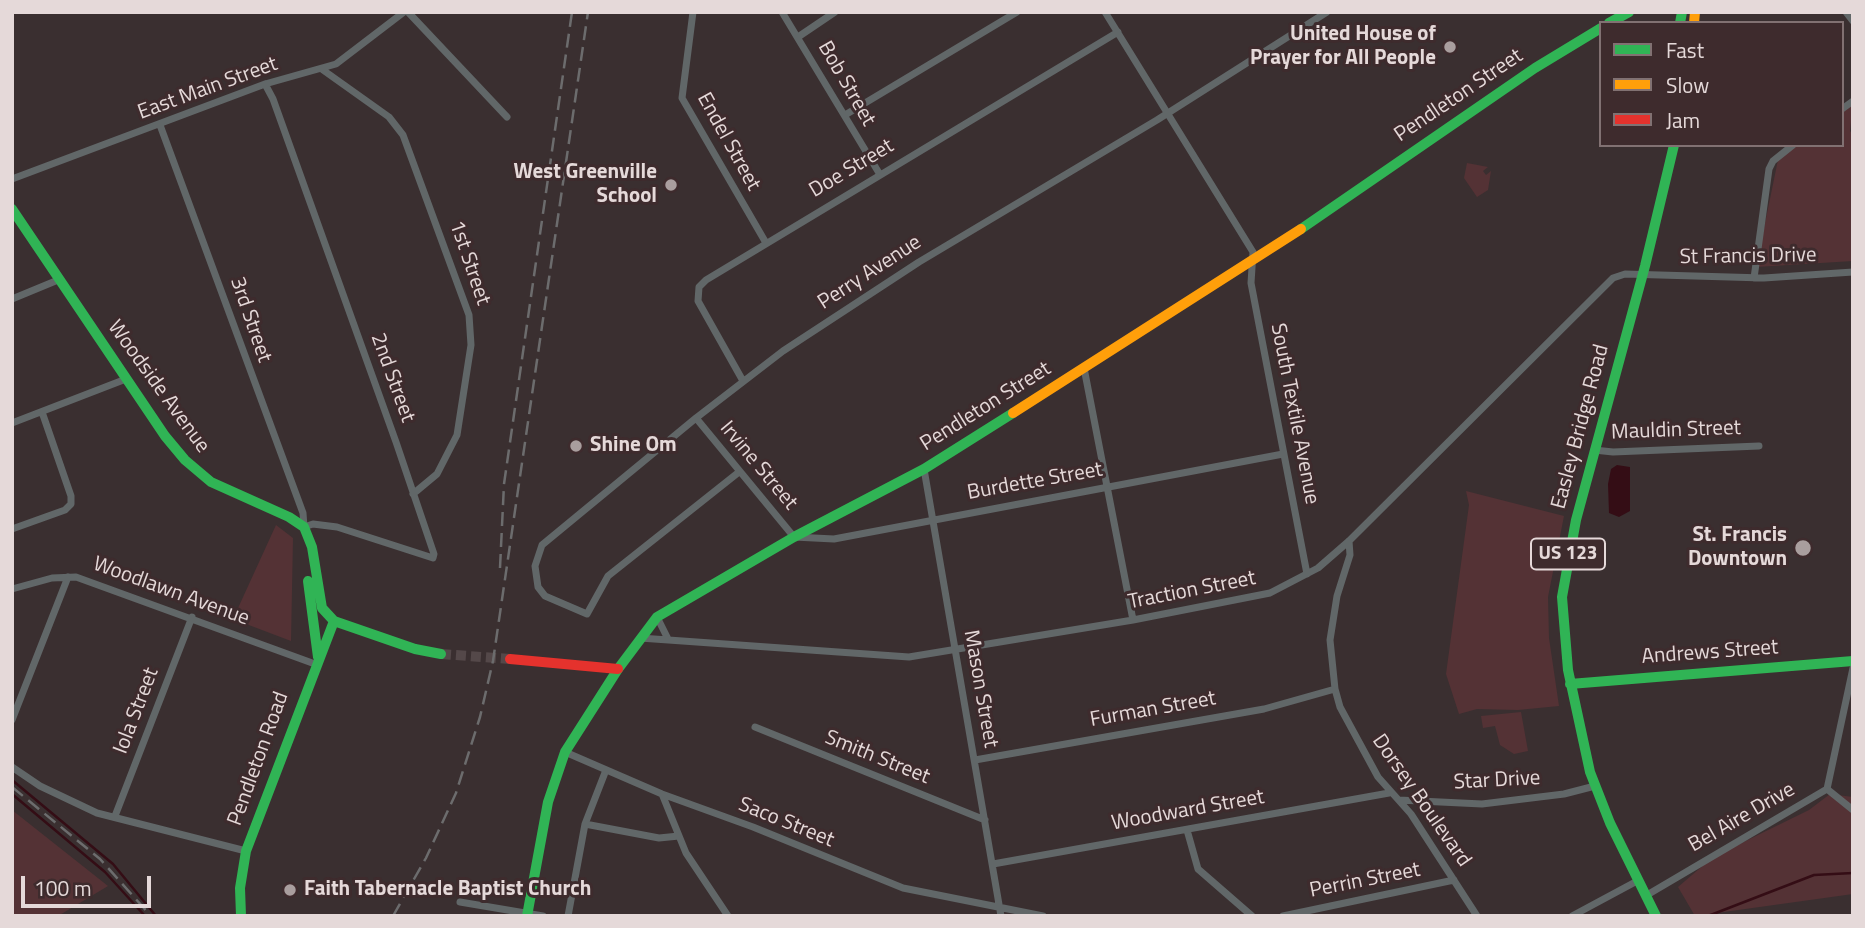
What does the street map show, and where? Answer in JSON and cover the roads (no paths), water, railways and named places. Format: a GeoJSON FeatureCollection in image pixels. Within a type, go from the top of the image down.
{"type":"FeatureCollection","features":[{"type":"Feature","properties":{"kind":"main road"},"geometry":{"type":"LineString","coordinates":[[1613,21],[1629,12]]}},
{"type":"Feature","properties":{"kind":"main road","name":"Pendleton Street"},"geometry":{"type":"LineString","coordinates":[[527,914],[548,802],[565,752],[618,669],[657,617],[794,537],[924,469],[1254,260],[1535,68],[1599,29]]}},
{"type":"Feature","properties":{"kind":"main road","name":"Easley Bridge Road"},"geometry":{"type":"LineString","coordinates":[[1656,916],[1595,786],[1570,684],[1562,597],[1568,556],[1594,450],[1643,275],[1674,147]]}},
{"type":"Feature","properties":{"kind":"main road","name":"Woodside Avenue"},"geometry":{"type":"LineString","coordinates":[[12,209],[171,444],[200,474],[223,489],[289,517],[304,527]]}},
{"type":"Feature","properties":{"kind":"main road"},"geometry":{"type":"LineString","coordinates":[[304,527],[312,547],[322,608],[334,621],[415,649],[441,654]]}},
{"type":"Feature","properties":{"kind":"main road"},"geometry":{"type":"LineString","coordinates":[[312,547],[308,577],[317,660]]}},
{"type":"Feature","properties":{"kind":"main road","name":"Pendleton Road"},"geometry":{"type":"LineString","coordinates":[[241,916],[240,888],[246,851],[334,621]]}},
{"type":"Feature","properties":{"kind":"main road"},"geometry":{"type":"LineString","coordinates":[[510,659],[618,669]]}},
{"type":"Feature","properties":{"kind":"main road","name":"Andrews Street"},"geometry":{"type":"LineString","coordinates":[[1570,684],[1853,662]]}},
{"type":"Feature","properties":{"kind":"street","name":"East Main Street"},"geometry":{"type":"LineString","coordinates":[[12,178],[265,84],[344,61],[406,12]]}},
{"type":"Feature","properties":{"kind":"street"},"geometry":{"type":"LineString","coordinates":[[406,12],[507,117]]}},
{"type":"Feature","properties":{"kind":"street","name":"Endel Street"},"geometry":{"type":"LineString","coordinates":[[693,12],[681,98],[766,243]]}},
{"type":"Feature","properties":{"kind":"street","name":"Bob Street"},"geometry":{"type":"LineString","coordinates":[[782,12],[879,173]]}},
{"type":"Feature","properties":{"kind":"street"},"geometry":{"type":"LineString","coordinates":[[798,37],[835,12]]}},
{"type":"Feature","properties":{"kind":"street"},"geometry":{"type":"LineString","coordinates":[[845,115],[1017,12]]}},
{"type":"Feature","properties":{"kind":"street"},"geometry":{"type":"LineString","coordinates":[[1105,12],[1247,239],[1254,260]]}},
{"type":"Feature","properties":{"kind":"street","name":"Perry Avenue"},"geometry":{"type":"LineString","coordinates":[[739,472],[608,576],[587,614],[545,596],[538,587],[535,566],[542,545],[743,381],[909,268],[1168,113],[1327,12]]}},
{"type":"Feature","properties":{"kind":"street"},"geometry":{"type":"LineString","coordinates":[[1846,12],[1853,21]]}},
{"type":"Feature","properties":{"kind":"street","name":"Doe Street"},"geometry":{"type":"LineString","coordinates":[[743,381],[697,295],[706,280],[879,173],[1118,32]]}},
{"type":"Feature","properties":{"kind":"street","name":"1st Street"},"geometry":{"type":"LineString","coordinates":[[323,69],[389,117],[403,135],[469,315],[471,345],[457,435],[437,474],[413,494]]}},
{"type":"Feature","properties":{"kind":"street","name":"2nd Street"},"geometry":{"type":"LineString","coordinates":[[265,84],[281,120],[433,558],[337,527],[313,524],[304,527]]}},
{"type":"Feature","properties":{"kind":"street","name":"3rd Street"},"geometry":{"type":"LineString","coordinates":[[160,125],[303,513],[304,527]]}},
{"type":"Feature","properties":{"kind":"street"},"geometry":{"type":"LineString","coordinates":[[1754,278],[1769,169],[1773,161],[1790,147]]}},
{"type":"Feature","properties":{"kind":"street","name":"South Textile Avenue"},"geometry":{"type":"LineString","coordinates":[[1254,260],[1251,283],[1307,574]]}},
{"type":"Feature","properties":{"kind":"street","name":"St Francis Drive"},"geometry":{"type":"LineString","coordinates":[[1643,275],[1754,278],[1853,272]]}},
{"type":"Feature","properties":{"kind":"street","name":"Traction Street"},"geometry":{"type":"LineString","coordinates":[[640,638],[882,657],[956,650],[1133,620],[1248,600],[1281,589],[1307,574],[1349,541],[1613,278],[1625,274],[1643,275]]}},
{"type":"Feature","properties":{"kind":"street"},"geometry":{"type":"LineString","coordinates":[[12,299],[58,280]]}},
{"type":"Feature","properties":{"kind":"street"},"geometry":{"type":"LineString","coordinates":[[1084,368],[1133,620]]}},
{"type":"Feature","properties":{"kind":"street"},"geometry":{"type":"LineString","coordinates":[[12,423],[126,379]]}},
{"type":"Feature","properties":{"kind":"street"},"geometry":{"type":"LineString","coordinates":[[12,529],[65,510],[71,504],[71,496],[42,412]]}},
{"type":"Feature","properties":{"kind":"street","name":"Irvine Street"},"geometry":{"type":"LineString","coordinates":[[696,418],[794,537]]}},
{"type":"Feature","properties":{"kind":"street","name":"Mauldin Street"},"geometry":{"type":"LineString","coordinates":[[1594,450],[1613,452],[1759,446]]}},
{"type":"Feature","properties":{"kind":"street","name":"Burdette Street"},"geometry":{"type":"LineString","coordinates":[[794,537],[834,539],[1283,454]]}},
{"type":"Feature","properties":{"kind":"street","name":"Mason Street"},"geometry":{"type":"LineString","coordinates":[[924,469],[1001,916]]}},
{"type":"Feature","properties":{"kind":"street","name":"Dorsey Boulevard"},"geometry":{"type":"LineString","coordinates":[[1349,541],[1350,555],[1332,624],[1335,689],[1348,725],[1389,793],[1399,800],[1477,916]]}},
{"type":"Feature","properties":{"kind":"street"},"geometry":{"type":"LineString","coordinates":[[12,720],[68,577]]}},
{"type":"Feature","properties":{"kind":"street","name":"Woodlawn Avenue"},"geometry":{"type":"LineString","coordinates":[[12,589],[68,577],[88,580],[317,660]]}},
{"type":"Feature","properties":{"kind":"street","name":"Iola Street"},"geometry":{"type":"LineString","coordinates":[[115,816],[192,617]]}},
{"type":"Feature","properties":{"kind":"street"},"geometry":{"type":"LineString","coordinates":[[657,617],[668,639]]}},
{"type":"Feature","properties":{"kind":"street"},"geometry":{"type":"LineString","coordinates":[[1827,789],[1853,668]]}},
{"type":"Feature","properties":{"kind":"street","name":"Furman Street"},"geometry":{"type":"LineString","coordinates":[[975,760],[1264,709],[1335,689]]}},
{"type":"Feature","properties":{"kind":"street","name":"Smith Street"},"geometry":{"type":"LineString","coordinates":[[755,727],[985,820]]}},
{"type":"Feature","properties":{"kind":"street","name":"Saco Street"},"geometry":{"type":"LineString","coordinates":[[565,752],[662,794],[903,888],[954,901],[1000,906],[1044,916]]}},
{"type":"Feature","properties":{"kind":"street"},"geometry":{"type":"LineString","coordinates":[[12,767],[78,805],[198,841],[246,851]]}},
{"type":"Feature","properties":{"kind":"street"},"geometry":{"type":"LineString","coordinates":[[568,916],[585,824],[606,770]]}},
{"type":"Feature","properties":{"kind":"street","name":"Star Drive"},"geometry":{"type":"LineString","coordinates":[[1399,800],[1493,803],[1564,794],[1595,786]]}},
{"type":"Feature","properties":{"kind":"street","name":"Bel Aire Drive"},"geometry":{"type":"LineString","coordinates":[[1647,895],[1827,789],[1853,810]]}},
{"type":"Feature","properties":{"kind":"street","name":"Woodward Street"},"geometry":{"type":"LineString","coordinates":[[993,864],[1389,793]]}},
{"type":"Feature","properties":{"kind":"street"},"geometry":{"type":"LineString","coordinates":[[662,794],[701,880],[728,916]]}},
{"type":"Feature","properties":{"kind":"street"},"geometry":{"type":"LineString","coordinates":[[585,824],[659,838],[679,836]]}},
{"type":"Feature","properties":{"kind":"street"},"geometry":{"type":"LineString","coordinates":[[1187,830],[1198,869],[1252,916]]}},
{"type":"Feature","properties":{"kind":"street","name":"Perrin Street"},"geometry":{"type":"LineString","coordinates":[[1283,916],[1454,880]]}},
{"type":"Feature","properties":{"kind":"street"},"geometry":{"type":"LineString","coordinates":[[1572,916],[1639,880]]}},
{"type":"Feature","properties":{"kind":"street"},"geometry":{"type":"LineString","coordinates":[[460,902],[543,916]]}},
{"type":"Feature","properties":{"kind":"waterway"},"geometry":{"type":"LineString","coordinates":[[12,780],[113,864],[156,916]]}},
{"type":"Feature","properties":{"kind":"waterway"},"geometry":{"type":"LineString","coordinates":[[12,794],[105,872],[145,916]]}},
{"type":"Feature","properties":{"kind":"waterway"},"geometry":{"type":"LineString","coordinates":[[1708,916],[1814,875],[1853,873]]}},
{"type":"Feature","properties":{"kind":"tunnel"},"geometry":{"type":"LineString","coordinates":[[441,654],[510,659]]}},
{"type":"Feature","properties":{"kind":"railway"},"geometry":{"type":"LineString","coordinates":[[500,568],[504,484],[572,12]]}},
{"type":"Feature","properties":{"kind":"railway"},"geometry":{"type":"LineString","coordinates":[[393,916],[426,858],[456,793],[480,717],[493,661],[588,12]]}},
{"type":"Feature","properties":{"kind":"railway"},"geometry":{"type":"LineString","coordinates":[[12,787],[100,859],[151,916]]}},
{"type":"Feature","properties":{"kind":"place","name":"United House of Prayer for All People"},"geometry":{"type":"Point","coordinates":[1450,47]}},
{"type":"Feature","properties":{"kind":"place","name":"West Greenville School"},"geometry":{"type":"Point","coordinates":[671,185]}},
{"type":"Feature","properties":{"kind":"place","name":"Shine Om"},"geometry":{"type":"Point","coordinates":[576,446]}},
{"type":"Feature","properties":{"kind":"place","name":"St. Francis Downtown"},"geometry":{"type":"Point","coordinates":[1803,548]}},
{"type":"Feature","properties":{"kind":"place","name":"Faith Tabernacle Baptist Church"},"geometry":{"type":"Point","coordinates":[290,890]}}]}
